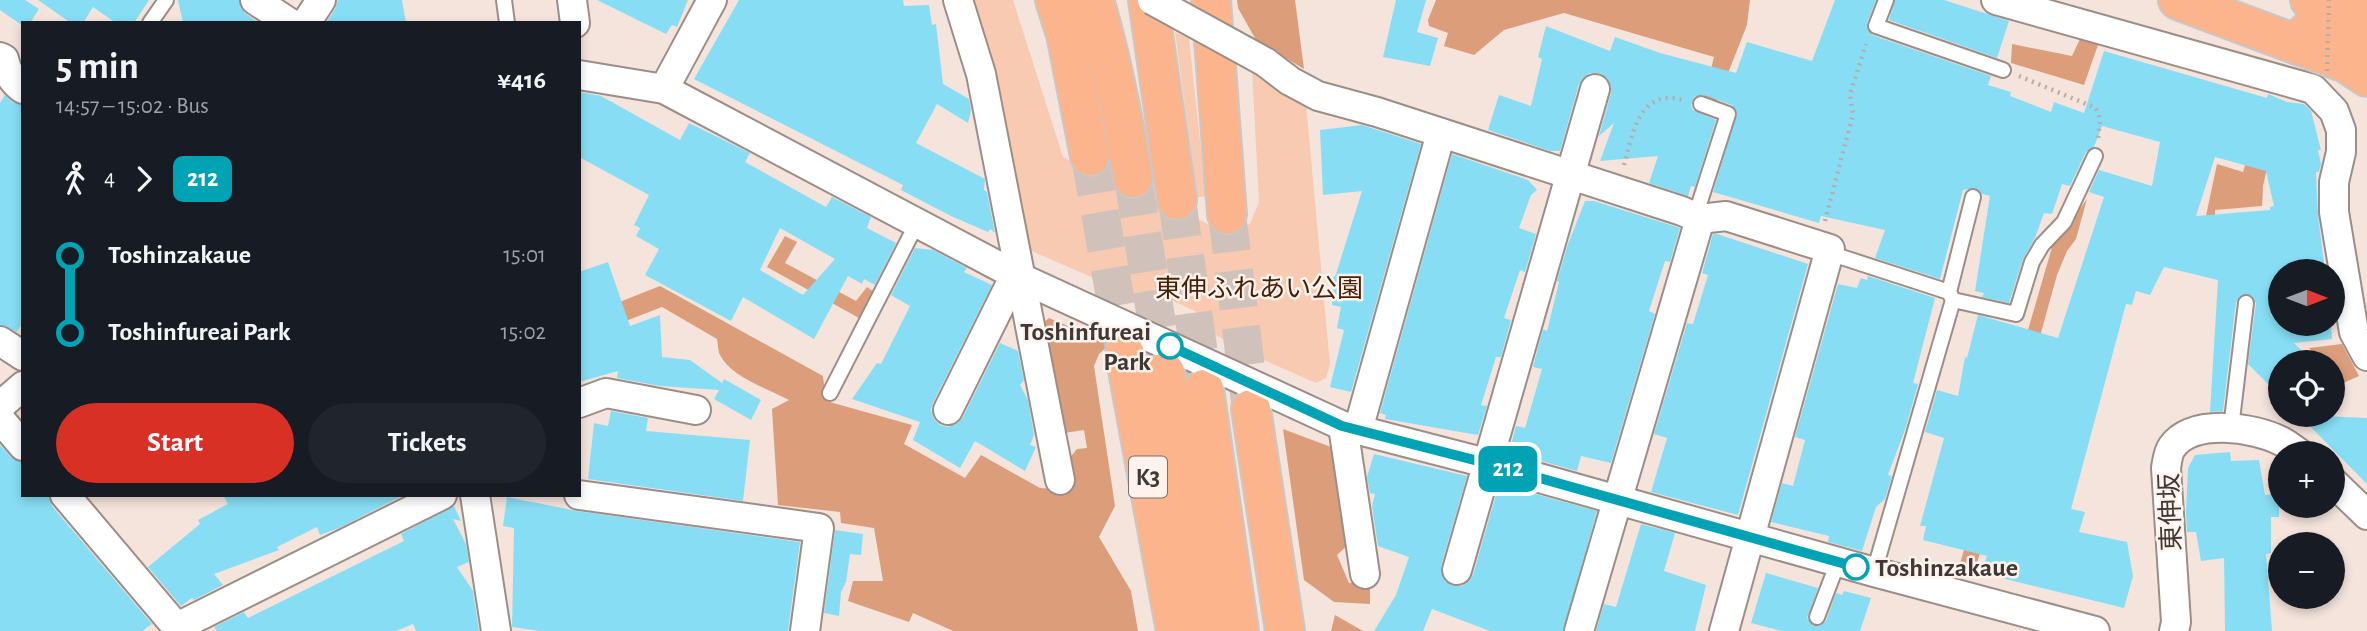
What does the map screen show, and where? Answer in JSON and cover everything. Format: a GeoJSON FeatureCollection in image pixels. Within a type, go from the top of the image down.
{"type":"FeatureCollection","features":[{"type":"Feature","properties":{"kind":"highway"},"geometry":{"type":"LineString","coordinates":[[1055,0],[1066,34],[1090,156]]}},
{"type":"Feature","properties":{"kind":"highway"},"geometry":{"type":"LineString","coordinates":[[1094,0],[1123,117],[1133,178]]}},
{"type":"Feature","properties":{"kind":"highway"},"geometry":{"type":"LineString","coordinates":[[1150,0],[1177,200]]}},
{"type":"Feature","properties":{"kind":"highway"},"geometry":{"type":"LineString","coordinates":[[1212,0],[1227,214]]}},
{"type":"Feature","properties":{"kind":"highway"},"geometry":{"type":"LineString","coordinates":[[2178,0],[2346,63],[2367,78]]}},
{"type":"Feature","properties":{"kind":"highway"},"geometry":{"type":"LineString","coordinates":[[2191,0],[2339,41],[2367,39]]}},
{"type":"Feature","properties":{"kind":"highway","name":"K3"},"geometry":{"type":"LineString","coordinates":[[1125,354],[1205,618]]}},
{"type":"Feature","properties":{"kind":"highway","name":"K3"},"geometry":{"type":"LineString","coordinates":[[1165,372],[1205,618]]}},
{"type":"Feature","properties":{"kind":"highway"},"geometry":{"type":"LineString","coordinates":[[1204,389],[1205,618]]}},
{"type":"Feature","properties":{"kind":"highway"},"geometry":{"type":"LineString","coordinates":[[1251,409],[1283,621]]}},
{"type":"Feature","properties":{"kind":"street"},"geometry":{"type":"LineString","coordinates":[[256,0],[287,21]]}},
{"type":"Feature","properties":{"kind":"street"},"geometry":{"type":"LineString","coordinates":[[307,21],[320,0]]}},
{"type":"Feature","properties":{"kind":"street"},"geometry":{"type":"LineString","coordinates":[[572,0],[575,21]]}},
{"type":"Feature","properties":{"kind":"street"},"geometry":{"type":"LineString","coordinates":[[664,89],[712,0]]}},
{"type":"Feature","properties":{"kind":"street"},"geometry":{"type":"LineString","coordinates":[[958,0],[981,74],[1018,276],[1060,480]]}},
{"type":"Feature","properties":{"kind":"street"},"geometry":{"type":"LineString","coordinates":[[1150,0],[1265,62],[1290,81],[1318,96],[1569,174],[1698,218],[1726,216],[1830,249],[1826,243]]}},
{"type":"Feature","properties":{"kind":"street"},"geometry":{"type":"LineString","coordinates":[[1996,0],[2313,89],[2333,111],[2341,130],[2341,152],[2334,182],[2333,212],[2354,332],[2367,356]]}},
{"type":"Feature","properties":{"kind":"street"},"geometry":{"type":"LineString","coordinates":[[581,75],[664,89],[1018,276],[1350,428],[2095,631]]}},
{"type":"Feature","properties":{"kind":"street"},"geometry":{"type":"LineString","coordinates":[[1457,570],[1595,89]]}},
{"type":"Feature","properties":{"kind":"street"},"geometry":{"type":"LineString","coordinates":[[1365,574],[1350,428],[1441,133]]}},
{"type":"Feature","properties":{"kind":"street"},"geometry":{"type":"LineString","coordinates":[[1579,631],[1698,218]]}},
{"type":"Feature","properties":{"kind":"street"},"geometry":{"type":"LineString","coordinates":[[1724,631],[1826,243]]}},
{"type":"Feature","properties":{"kind":"street"},"geometry":{"type":"LineString","coordinates":[[948,410],[1018,276]]}},
{"type":"Feature","properties":{"kind":"street"},"geometry":{"type":"LineString","coordinates":[[0,341],[21,355]]}},
{"type":"Feature","properties":{"kind":"street"},"geometry":{"type":"LineString","coordinates":[[0,406],[21,388]]}},
{"type":"Feature","properties":{"kind":"street"},"geometry":{"type":"LineString","coordinates":[[581,402],[606,393],[696,410]]}},
{"type":"Feature","properties":{"kind":"street"},"geometry":{"type":"LineString","coordinates":[[0,419],[21,444]]}},
{"type":"Feature","properties":{"kind":"street","name":"東伸坂"},"geometry":{"type":"LineString","coordinates":[[2174,631],[2176,622],[2166,468],[2171,447],[2192,432],[2220,427],[2248,430],[2281,441]]}},
{"type":"Feature","properties":{"kind":"street"},"geometry":{"type":"LineString","coordinates":[[2345,494],[2367,515]]}},
{"type":"Feature","properties":{"kind":"street"},"geometry":{"type":"LineString","coordinates":[[581,495],[819,528],[805,631]]}},
{"type":"Feature","properties":{"kind":"street"},"geometry":{"type":"LineString","coordinates":[[67,497],[179,629],[438,497]]}},
{"type":"Feature","properties":{"kind":"street"},"geometry":{"type":"LineString","coordinates":[[475,497],[496,631]]}},
{"type":"Feature","properties":{"kind":"lane"},"geometry":{"type":"LineString","coordinates":[[151,21],[166,0]]}},
{"type":"Feature","properties":{"kind":"lane"},"geometry":{"type":"LineString","coordinates":[[504,0],[507,21]]}},
{"type":"Feature","properties":{"kind":"lane"},"geometry":{"type":"LineString","coordinates":[[1886,0],[1876,26],[2004,70]]}},
{"type":"Feature","properties":{"kind":"lane"},"geometry":{"type":"LineString","coordinates":[[1698,218],[1728,114],[1701,104]]}},
{"type":"Feature","properties":{"kind":"lane"},"geometry":{"type":"LineString","coordinates":[[1826,243],[1951,296],[2015,314],[2032,262],[2042,245],[2064,222],[2095,156]]}},
{"type":"Feature","properties":{"kind":"lane"},"geometry":{"type":"LineString","coordinates":[[1874,572],[1951,296],[1973,197]]}},
{"type":"Feature","properties":{"kind":"lane"},"geometry":{"type":"LineString","coordinates":[[830,393],[917,223]]}},
{"type":"Feature","properties":{"kind":"lane"},"geometry":{"type":"LineString","coordinates":[[2231,428],[2246,303]]}},
{"type":"Feature","properties":{"kind":"lane"},"geometry":{"type":"LineString","coordinates":[[1817,617],[1838,562]]}},
{"type":"Feature","properties":{"kind":"path"},"geometry":{"type":"LineString","coordinates":[[2327,71],[2339,4]]}},
{"type":"Feature","properties":{"kind":"path"},"geometry":{"type":"LineString","coordinates":[[1826,243],[1853,114],[1850,94],[1868,35]]}},
{"type":"Feature","properties":{"kind":"path"},"geometry":{"type":"LineString","coordinates":[[2004,70],[2096,108],[2100,119],[2098,139]]}},
{"type":"Feature","properties":{"kind":"path"},"geometry":{"type":"LineString","coordinates":[[1618,190],[1635,126],[1644,108],[1670,96],[1701,104]]}},
{"type":"Feature","properties":{"kind":"green space","name":"東伸ふれあい公園"},"geometry":{"type":"Polygon","coordinates":[[[970,0],[1013,0],[1063,157],[1221,230],[1242,228],[1250,224],[1259,202],[1252,70],[1306,104],[1330,365],[1326,378],[1316,383],[1255,356],[1208,331],[1199,313],[1167,298],[1146,301],[1025,248],[970,0]]]}},
{"type":"Feature","properties":{"kind":"green space"},"geometry":{"type":"Polygon","coordinates":[[[1175,32],[1189,38],[1206,197],[1197,197],[1175,32]]]}},
{"type":"Feature","properties":{"kind":"shaded area"},"geometry":{"type":"Polygon","coordinates":[[[1237,0],[1295,0],[1304,69],[1256,40],[1238,8],[1237,0]]]}},
{"type":"Feature","properties":{"kind":"shaded area"},"geometry":{"type":"Polygon","coordinates":[[[1436,0],[1750,0],[1747,25],[1717,101],[1704,98],[1714,57],[1564,13],[1504,30],[1474,55],[1444,46],[1448,33],[1429,26],[1428,20],[1436,0]]]}},
{"type":"Feature","properties":{"kind":"shaded area"},"geometry":{"type":"Polygon","coordinates":[[[2081,37],[2099,42],[2084,85],[2011,63],[2012,44],[2072,56],[2081,37]]]}},
{"type":"Feature","properties":{"kind":"shaded area"},"geometry":{"type":"Polygon","coordinates":[[[2252,142],[2271,150],[2263,186],[2262,206],[2215,210],[2216,249],[2200,244],[2217,164],[2243,172],[2252,142]]]}},
{"type":"Feature","properties":{"kind":"shaded area"},"geometry":{"type":"Polygon","coordinates":[[[2087,199],[2076,239],[2067,251],[2057,275],[1976,567],[1959,567],[2053,244],[2087,199]]]}},
{"type":"Feature","properties":{"kind":"shaded area"},"geometry":{"type":"Polygon","coordinates":[[[785,236],[797,242],[785,263],[856,301],[867,287],[874,292],[859,318],[767,267],[785,236]]]}},
{"type":"Feature","properties":{"kind":"shaded area"},"geometry":{"type":"Polygon","coordinates":[[[660,286],[823,376],[826,401],[912,425],[904,444],[965,478],[981,455],[1040,488],[1071,490],[1068,460],[1077,449],[1087,448],[1084,430],[1064,433],[1043,323],[1049,318],[1110,344],[1099,354],[1094,366],[1115,506],[1099,537],[1131,591],[1138,631],[953,631],[913,613],[909,622],[848,601],[853,581],[883,581],[874,528],[841,523],[840,512],[778,505],[772,409],[789,400],[741,376],[720,355],[717,339],[662,307],[581,338],[581,317],[660,286]]]}},
{"type":"Feature","properties":{"kind":"shaded area"},"geometry":{"type":"Polygon","coordinates":[[[2342,344],[2359,376],[2345,382],[2345,350],[2309,348],[2342,344]]]}},
{"type":"Feature","properties":{"kind":"shaded area"},"geometry":{"type":"Polygon","coordinates":[[[1283,429],[1331,447],[1350,543],[1337,555],[1349,583],[1370,581],[1370,604],[1334,602],[1304,580],[1283,429]]]}},
{"type":"Feature","properties":{"kind":"shaded area"},"geometry":{"type":"Polygon","coordinates":[[[1335,615],[1363,631],[1331,631],[1335,615]]]}},
{"type":"Feature","properties":{"kind":"building"},"geometry":{"type":"Polygon","coordinates":[[[0,0],[25,0],[39,9],[31,21],[21,21],[21,25],[0,10],[0,0]]]}},
{"type":"Feature","properties":{"kind":"building"},"geometry":{"type":"Polygon","coordinates":[[[38,0],[149,0],[135,21],[113,21],[93,7],[84,21],[68,21],[38,0]]]}},
{"type":"Feature","properties":{"kind":"building"},"geometry":{"type":"Polygon","coordinates":[[[178,0],[239,0],[245,13],[256,21],[183,21],[178,0]]]}},
{"type":"Feature","properties":{"kind":"building"},"geometry":{"type":"Polygon","coordinates":[[[338,0],[402,0],[406,21],[327,21],[338,0]]]}},
{"type":"Feature","properties":{"kind":"building"},"geometry":{"type":"Polygon","coordinates":[[[597,0],[688,0],[677,27],[672,25],[666,34],[597,0]]]}},
{"type":"Feature","properties":{"kind":"building"},"geometry":{"type":"Polygon","coordinates":[[[739,0],[903,0],[904,6],[929,5],[932,25],[936,24],[943,84],[969,99],[971,110],[968,123],[937,104],[916,143],[985,179],[984,190],[987,192],[995,233],[951,216],[901,190],[903,185],[694,79],[739,0]]]}},
{"type":"Feature","properties":{"kind":"building"},"geometry":{"type":"Polygon","coordinates":[[[1396,0],[1426,0],[1417,32],[1438,38],[1430,66],[1383,57],[1396,0]]]}},
{"type":"Feature","properties":{"kind":"building"},"geometry":{"type":"Polygon","coordinates":[[[1835,0],[1876,0],[1867,23],[1872,35],[1991,76],[1988,85],[2011,92],[2010,96],[2051,112],[2054,102],[2084,113],[2104,51],[2267,98],[2268,94],[2287,102],[2304,104],[2311,111],[2321,150],[2318,150],[2321,164],[2319,172],[2316,172],[2324,259],[2268,259],[2268,336],[2332,336],[2332,339],[2294,343],[2301,350],[2268,350],[2268,384],[2248,364],[2256,303],[2251,295],[2242,295],[2236,302],[2223,411],[2210,412],[2218,280],[2164,267],[2150,295],[2136,291],[2132,305],[2126,304],[2071,509],[2085,512],[2079,532],[2127,542],[2133,576],[2124,608],[1981,573],[1987,556],[1923,540],[1926,526],[1920,526],[1944,438],[1925,432],[1937,390],[1958,396],[1965,357],[1967,358],[1978,315],[2058,338],[2104,197],[2089,192],[2099,170],[2152,186],[2160,142],[2102,126],[2094,147],[2086,152],[2070,186],[2062,184],[2052,214],[2044,213],[2035,238],[2023,259],[2009,303],[1982,297],[1984,293],[1975,291],[1990,196],[1975,188],[1963,190],[1940,279],[1875,258],[1885,230],[1821,216],[1819,223],[1713,192],[1737,113],[1732,105],[1704,95],[1694,97],[1691,105],[1693,110],[1716,120],[1695,187],[1691,186],[1688,196],[1649,183],[1658,156],[1600,161],[1614,123],[1599,136],[1611,93],[1607,78],[1600,73],[1590,73],[1579,84],[1560,151],[1550,151],[1488,130],[1499,95],[1531,106],[1542,59],[1538,57],[1546,26],[1610,51],[1615,37],[1660,53],[1736,73],[1747,42],[1812,61],[1835,0]],[[2215,157],[2196,216],[2270,210],[2270,207],[2274,206],[2266,171],[2215,157]]]}},
{"type":"Feature","properties":{"kind":"building"},"geometry":{"type":"Polygon","coordinates":[[[1895,0],[1944,0],[2009,21],[1997,58],[1889,20],[1895,0]]]}},
{"type":"Feature","properties":{"kind":"building"},"geometry":{"type":"Polygon","coordinates":[[[581,92],[601,96],[680,140],[689,123],[750,153],[745,162],[826,207],[832,197],[871,217],[867,228],[896,243],[875,285],[864,279],[862,284],[848,276],[814,339],[743,297],[731,321],[645,275],[659,249],[636,236],[640,228],[634,225],[649,195],[581,158],[581,92]],[[780,228],[760,270],[803,295],[835,259],[780,228]]]}},
{"type":"Feature","properties":{"kind":"building"},"geometry":{"type":"Polygon","coordinates":[[[5,95],[21,104],[21,325],[17,332],[0,325],[0,103],[5,95]]]}},
{"type":"Feature","properties":{"kind":"building"},"geometry":{"type":"Polygon","coordinates":[[[1362,125],[1421,144],[1351,392],[1330,387],[1344,330],[1337,328],[1341,307],[1332,305],[1331,282],[1336,274],[1362,191],[1323,195],[1320,130],[1362,125]]]}},
{"type":"Feature","properties":{"kind":"building"},"geometry":{"type":"Polygon","coordinates":[[[1452,154],[1528,180],[1537,190],[1531,195],[1519,228],[1536,234],[1525,272],[1520,270],[1504,318],[1511,320],[1501,357],[1496,357],[1481,405],[1487,406],[1478,435],[1385,419],[1386,415],[1380,413],[1452,154]]]}},
{"type":"Feature","properties":{"kind":"building"},"geometry":{"type":"Polygon","coordinates":[[[1585,201],[1594,201],[1680,228],[1670,262],[1665,261],[1649,311],[1655,314],[1611,463],[1581,456],[1577,471],[1509,452],[1516,426],[1525,428],[1542,369],[1533,367],[1543,329],[1547,331],[1559,282],[1557,281],[1585,201]]]}},
{"type":"Feature","properties":{"kind":"building"},"geometry":{"type":"Polygon","coordinates":[[[1713,234],[1808,264],[1738,515],[1651,492],[1667,438],[1654,434],[1687,323],[1693,324],[1708,275],[1702,273],[1713,234]]]}},
{"type":"Feature","properties":{"kind":"building"},"geometry":{"type":"Polygon","coordinates":[[[915,248],[933,250],[967,268],[964,272],[992,285],[933,403],[931,410],[934,419],[940,425],[948,427],[958,423],[1000,343],[1018,351],[1024,380],[1020,385],[1028,400],[1034,435],[1030,445],[1036,447],[1025,471],[975,441],[960,468],[913,440],[920,422],[852,399],[877,363],[881,364],[910,306],[891,295],[915,248]]]}},
{"type":"Feature","properties":{"kind":"building"},"geometry":{"type":"Polygon","coordinates":[[[608,262],[630,326],[660,315],[662,357],[690,360],[722,383],[724,379],[761,400],[751,420],[714,399],[719,390],[660,386],[617,378],[618,371],[581,381],[581,271],[608,262]]]}},
{"type":"Feature","properties":{"kind":"building"},"geometry":{"type":"Polygon","coordinates":[[[1868,276],[1935,298],[1913,383],[1918,384],[1888,475],[1892,476],[1885,499],[1876,507],[1862,551],[1828,542],[1829,536],[1771,522],[1782,483],[1793,486],[1805,440],[1795,437],[1838,284],[1857,288],[1861,278],[1867,280],[1868,276]]]}},
{"type":"Feature","properties":{"kind":"building"},"geometry":{"type":"Polygon","coordinates":[[[611,411],[648,418],[646,431],[750,440],[743,501],[588,479],[594,423],[608,426],[611,411]]]}},
{"type":"Feature","properties":{"kind":"building"},"geometry":{"type":"Polygon","coordinates":[[[2345,417],[2367,418],[2367,484],[2345,462],[2345,441],[2325,441],[2311,427],[2345,427],[2345,417]]]}},
{"type":"Feature","properties":{"kind":"building"},"geometry":{"type":"Polygon","coordinates":[[[0,445],[11,457],[21,461],[21,497],[50,497],[52,506],[152,624],[142,631],[0,631],[0,445]]]}},
{"type":"Feature","properties":{"kind":"building"},"geometry":{"type":"Polygon","coordinates":[[[2230,452],[2231,461],[2259,460],[2265,495],[2268,495],[2268,518],[2271,518],[2266,554],[2268,609],[2270,609],[2272,631],[2225,631],[2224,558],[2201,561],[2196,532],[2187,532],[2188,468],[2195,455],[2230,452]]]}},
{"type":"Feature","properties":{"kind":"building"},"geometry":{"type":"Polygon","coordinates":[[[1374,454],[1467,476],[1441,566],[1445,581],[1453,586],[1462,586],[1473,575],[1499,484],[1597,511],[1563,631],[1490,631],[1432,609],[1423,631],[1374,631],[1396,595],[1409,557],[1378,546],[1372,506],[1375,494],[1370,493],[1367,477],[1374,454]]]}},
{"type":"Feature","properties":{"kind":"building"},"geometry":{"type":"Polygon","coordinates":[[[224,497],[400,497],[339,528],[320,535],[317,527],[277,547],[279,550],[214,574],[223,585],[194,600],[192,598],[181,606],[148,567],[200,524],[198,520],[228,504],[224,497]]]}},
{"type":"Feature","properties":{"kind":"building"},"geometry":{"type":"Polygon","coordinates":[[[507,497],[577,511],[800,542],[788,631],[541,631],[512,627],[514,528],[503,526],[507,497]]]}},
{"type":"Feature","properties":{"kind":"building"},"geometry":{"type":"Polygon","coordinates":[[[454,506],[461,521],[453,519],[466,544],[469,562],[457,567],[473,591],[479,631],[416,631],[413,624],[396,631],[217,631],[214,627],[244,612],[248,618],[404,541],[401,534],[454,506]]]}},
{"type":"Feature","properties":{"kind":"building"},"geometry":{"type":"Polygon","coordinates":[[[1641,524],[1675,533],[1664,571],[1706,585],[1695,631],[1596,631],[1604,604],[1616,607],[1641,524]]]}},
{"type":"Feature","properties":{"kind":"building"},"geometry":{"type":"Polygon","coordinates":[[[835,530],[863,534],[861,555],[850,554],[846,582],[841,592],[839,616],[824,613],[835,530]]]}},
{"type":"Feature","properties":{"kind":"building"},"geometry":{"type":"Polygon","coordinates":[[[1766,573],[1818,588],[1807,618],[1814,626],[1826,621],[1836,593],[1842,595],[1844,591],[1871,598],[1860,631],[1782,631],[1751,623],[1766,573]]]}},
{"type":"Feature","properties":{"kind":"tunnel"},"geometry":{"type":"LineString","coordinates":[[1090,156],[1125,354]]}},
{"type":"Feature","properties":{"kind":"tunnel"},"geometry":{"type":"LineString","coordinates":[[1133,178],[1165,372]]}},
{"type":"Feature","properties":{"kind":"tunnel"},"geometry":{"type":"LineString","coordinates":[[1177,200],[1204,389]]}},
{"type":"Feature","properties":{"kind":"tunnel"},"geometry":{"type":"LineString","coordinates":[[1227,214],[1251,409]]}},
{"type":"Feature","properties":{"kind":"bus line","name":"212"},"geometry":{"type":"LineString","coordinates":[[1170,346],[1342,426],[1486,463],[1856,567]]}},
{"type":"Feature","properties":{"kind":"place","name":"Toshinfureai Park"},"geometry":{"type":"Point","coordinates":[1170,346]}},
{"type":"Feature","properties":{"kind":"place","name":"Toshinzakaue"},"geometry":{"type":"Point","coordinates":[1856,567]}}]}
